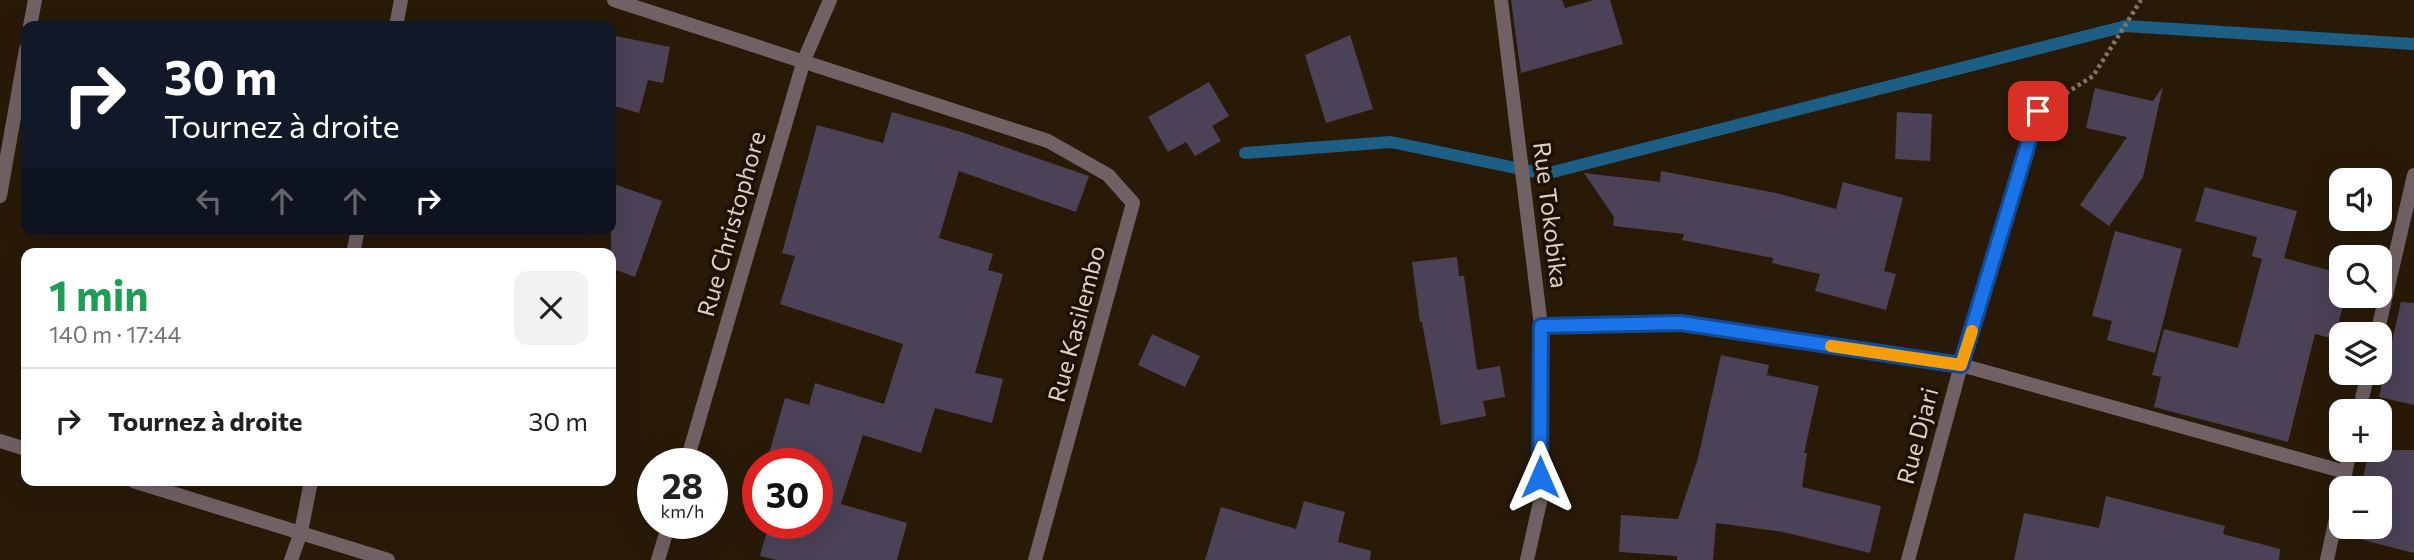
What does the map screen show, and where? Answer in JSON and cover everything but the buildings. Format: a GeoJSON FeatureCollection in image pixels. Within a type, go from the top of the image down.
{"type":"FeatureCollection","features":[{"type":"Feature","properties":{"kind":"street"},"geometry":{"type":"LineString","coordinates":[[31,21],[35,0]]}},
{"type":"Feature","properties":{"kind":"street"},"geometry":{"type":"LineString","coordinates":[[397,21],[401,0]]}},
{"type":"Feature","properties":{"kind":"street"},"geometry":{"type":"LineString","coordinates":[[614,0],[804,61]]}},
{"type":"Feature","properties":{"kind":"street","name":"Rue Christophore"},"geometry":{"type":"LineString","coordinates":[[691,448],[804,61],[830,0]]}},
{"type":"Feature","properties":{"kind":"street","name":"Rue Tokobika"},"geometry":{"type":"LineString","coordinates":[[1501,0],[1541,326],[1540,502],[1527,560]]}},
{"type":"Feature","properties":{"kind":"street","name":"Rue Kasilembo"},"geometry":{"type":"LineString","coordinates":[[804,61],[1048,141],[1108,175],[1133,203],[1035,560]]}},
{"type":"Feature","properties":{"kind":"street"},"geometry":{"type":"LineString","coordinates":[[0,196],[21,77]]}},
{"type":"Feature","properties":{"kind":"street","name":"Rue Djari"},"geometry":{"type":"LineString","coordinates":[[1908,560],[1961,365],[2038,111]]}},
{"type":"Feature","properties":{"kind":"street"},"geometry":{"type":"LineString","coordinates":[[2380,322],[2414,175]]}},
{"type":"Feature","properties":{"kind":"street"},"geometry":{"type":"LineString","coordinates":[[1541,326],[1681,323],[1961,365],[2345,472]]}},
{"type":"Feature","properties":{"kind":"street"},"geometry":{"type":"LineString","coordinates":[[0,441],[21,447]]}},
{"type":"Feature","properties":{"kind":"street"},"geometry":{"type":"LineString","coordinates":[[2344,476],[2347,462]]}},
{"type":"Feature","properties":{"kind":"street"},"geometry":{"type":"LineString","coordinates":[[149,486],[388,560]]}},
{"type":"Feature","properties":{"kind":"street"},"geometry":{"type":"LineString","coordinates":[[291,560],[301,532],[309,486]]}},
{"type":"Feature","properties":{"kind":"street"},"geometry":{"type":"LineString","coordinates":[[658,560],[664,539]]}},
{"type":"Feature","properties":{"kind":"street"},"geometry":{"type":"LineString","coordinates":[[2327,560],[2331,539]]}},
{"type":"Feature","properties":{"kind":"path"},"geometry":{"type":"LineString","coordinates":[[2038,111],[2094,76],[2141,0]]}},
{"type":"Feature","properties":{"kind":"waterway"},"geometry":{"type":"LineString","coordinates":[[1245,153],[1391,142],[1545,174],[2126,26],[2414,44]]}},
{"type":"Feature","properties":{"kind":"slow traffic"},"geometry":{"type":"LineString","coordinates":[[1831,346],[1961,365],[1972,331]]}},
{"type":"Feature","properties":{"kind":"route"},"geometry":{"type":"LineString","coordinates":[[1540,477],[1541,326],[1681,323],[1961,365],[2038,111]]}}]}
